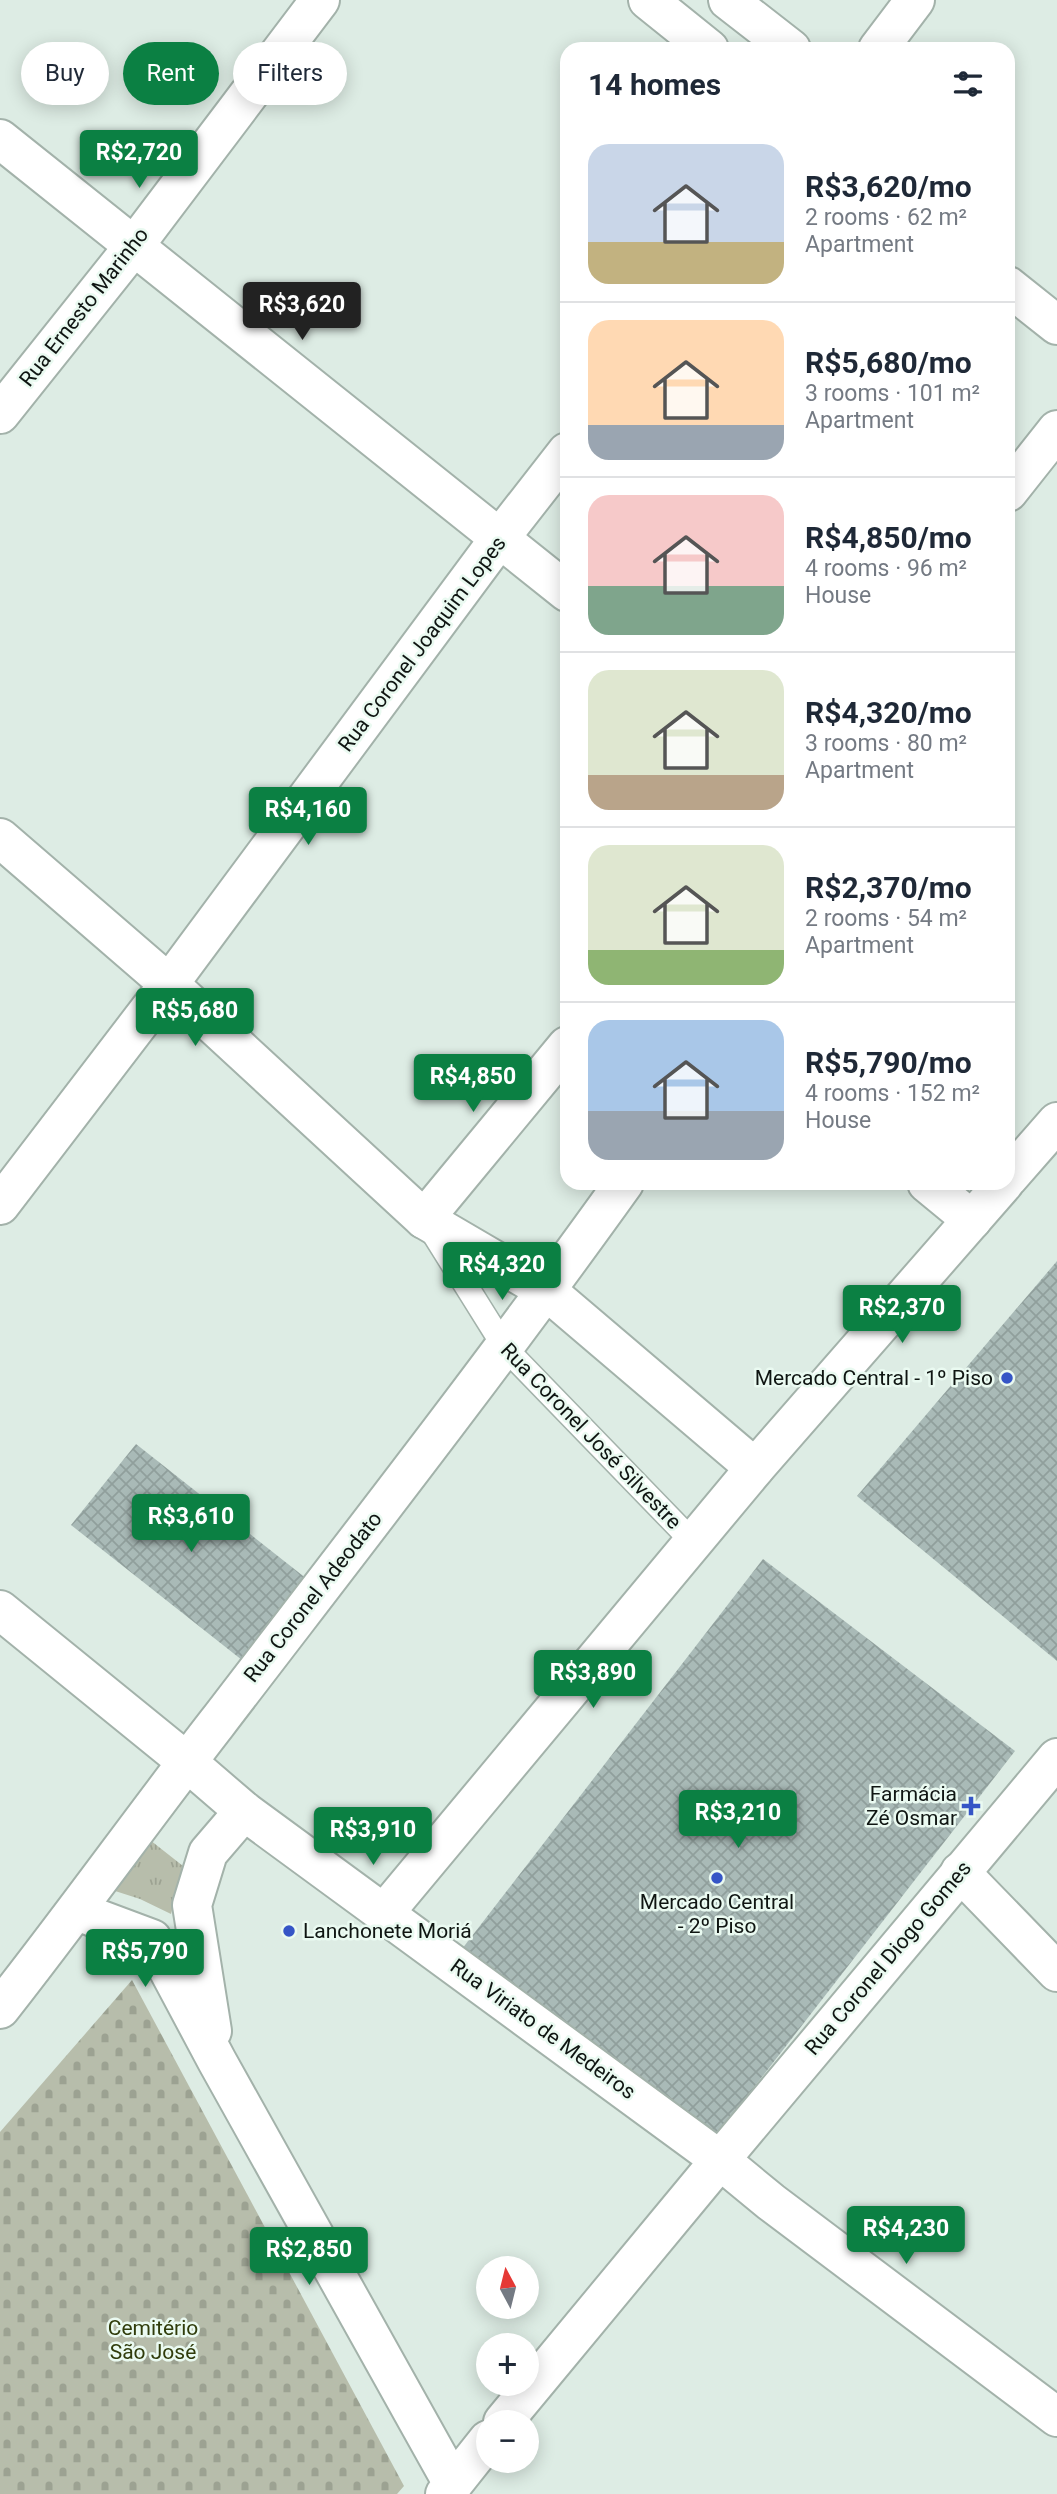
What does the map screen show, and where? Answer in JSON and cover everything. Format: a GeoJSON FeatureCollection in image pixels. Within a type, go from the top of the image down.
{"type":"FeatureCollection","features":[{"type":"Feature","properties":{"kind":"street","name":"Rua Ernesto Marinho"},"geometry":{"type":"LineString","coordinates":[[0,414],[134,246],[320,0]]}},
{"type":"Feature","properties":{"kind":"street"},"geometry":{"type":"LineString","coordinates":[[648,0],[700,42]]}},
{"type":"Feature","properties":{"kind":"street"},"geometry":{"type":"LineString","coordinates":[[728,0],[782,42]]}},
{"type":"Feature","properties":{"kind":"street"},"geometry":{"type":"LineString","coordinates":[[883,42],[915,0]]}},
{"type":"Feature","properties":{"kind":"street"},"geometry":{"type":"LineString","coordinates":[[0,139],[560,587]]}},
{"type":"Feature","properties":{"kind":"street"},"geometry":{"type":"LineString","coordinates":[[1015,292],[1057,325]]}},
{"type":"Feature","properties":{"kind":"street"},"geometry":{"type":"LineString","coordinates":[[1015,483],[1057,430]]}},
{"type":"Feature","properties":{"kind":"street","name":"Rua Coronel Joaquim Lopes"},"geometry":{"type":"LineString","coordinates":[[0,1205],[169,984],[499,539],[560,461]]}},
{"type":"Feature","properties":{"kind":"street","name":"Rua Coronel José Silvestre"},"geometry":{"type":"LineString","coordinates":[[0,838],[169,984],[424,1219],[547,1291],[755,1468]]}},
{"type":"Feature","properties":{"kind":"street"},"geometry":{"type":"LineString","coordinates":[[424,1219],[560,1054]]}},
{"type":"Feature","properties":{"kind":"street"},"geometry":{"type":"LineString","coordinates":[[1015,1170],[1057,1122]]}},
{"type":"Feature","properties":{"kind":"street","name":"Rua Coronel Adeodato"},"geometry":{"type":"LineString","coordinates":[[0,2009],[505,1348],[619,1190]]}},
{"type":"Feature","properties":{"kind":"street"},"geometry":{"type":"LineString","coordinates":[[936,1190],[972,1220]]}},
{"type":"Feature","properties":{"kind":"street"},"geometry":{"type":"LineString","coordinates":[[385,1912],[755,1468],[998,1190]]}},
{"type":"Feature","properties":{"kind":"street","name":"Rua Viriato de Medeiros"},"geometry":{"type":"LineString","coordinates":[[0,1610],[244,1811],[720,2160],[771,2202],[1057,2417]]}},
{"type":"Feature","properties":{"kind":"street","name":"Rua Coronel Diogo Gomes"},"geometry":{"type":"LineString","coordinates":[[513,2410],[1057,1758]]}},
{"type":"Feature","properties":{"kind":"street"},"geometry":{"type":"LineString","coordinates":[[217,2061],[192,1905],[208,1853],[244,1811]]}},
{"type":"Feature","properties":{"kind":"street"},"geometry":{"type":"LineString","coordinates":[[960,1872],[1057,1972]]}},
{"type":"Feature","properties":{"kind":"street"},"geometry":{"type":"LineString","coordinates":[[77,1911],[152,1939],[453,2491],[476,2457]]}},
{"type":"Feature","properties":{"kind":"lane","name":"Rua Coronel José Silvestre"},"geometry":{"type":"LineString","coordinates":[[424,1219],[505,1348],[694,1543]]}},
{"type":"Feature","properties":{"kind":"green space"},"geometry":{"type":"Polygon","coordinates":[[[150,1840],[183,1866],[171,1914],[140,1899],[112,1890],[150,1840]]]}},
{"type":"Feature","properties":{"kind":"green space","name":"Cemitério São José"},"geometry":{"type":"Polygon","coordinates":[[[132,1980],[404,2486],[397,2494],[0,2494],[0,2132],[132,1980]]]}},
{"type":"Feature","properties":{"kind":"building","name":"Mercado Central - 1º Piso"},"geometry":{"type":"Polygon","coordinates":[[[1057,1261],[1057,1661],[857,1496],[1057,1261]]]}},
{"type":"Feature","properties":{"kind":"building"},"geometry":{"type":"Polygon","coordinates":[[[136,1444],[312,1583],[247,1664],[71,1525],[136,1444]]]}},
{"type":"Feature","properties":{"kind":"building","name":"Mercado Central - 2º Piso"},"geometry":{"type":"Polygon","coordinates":[[[763,1559],[1015,1751],[713,2140],[462,1949],[763,1559]]]}},
{"type":"Feature","properties":{"kind":"place","name":"Mercado Central - 1º Piso"},"geometry":{"type":"Point","coordinates":[1007,1378]}},
{"type":"Feature","properties":{"kind":"place","name":"Farmácia Zé Osmar"},"geometry":{"type":"Point","coordinates":[971,1806]}},
{"type":"Feature","properties":{"kind":"place","name":"Mercado Central - 2º Piso"},"geometry":{"type":"Point","coordinates":[717,1878]}},
{"type":"Feature","properties":{"kind":"place","name":"Lanchonete Moriá"},"geometry":{"type":"Point","coordinates":[289,1931]}}]}
